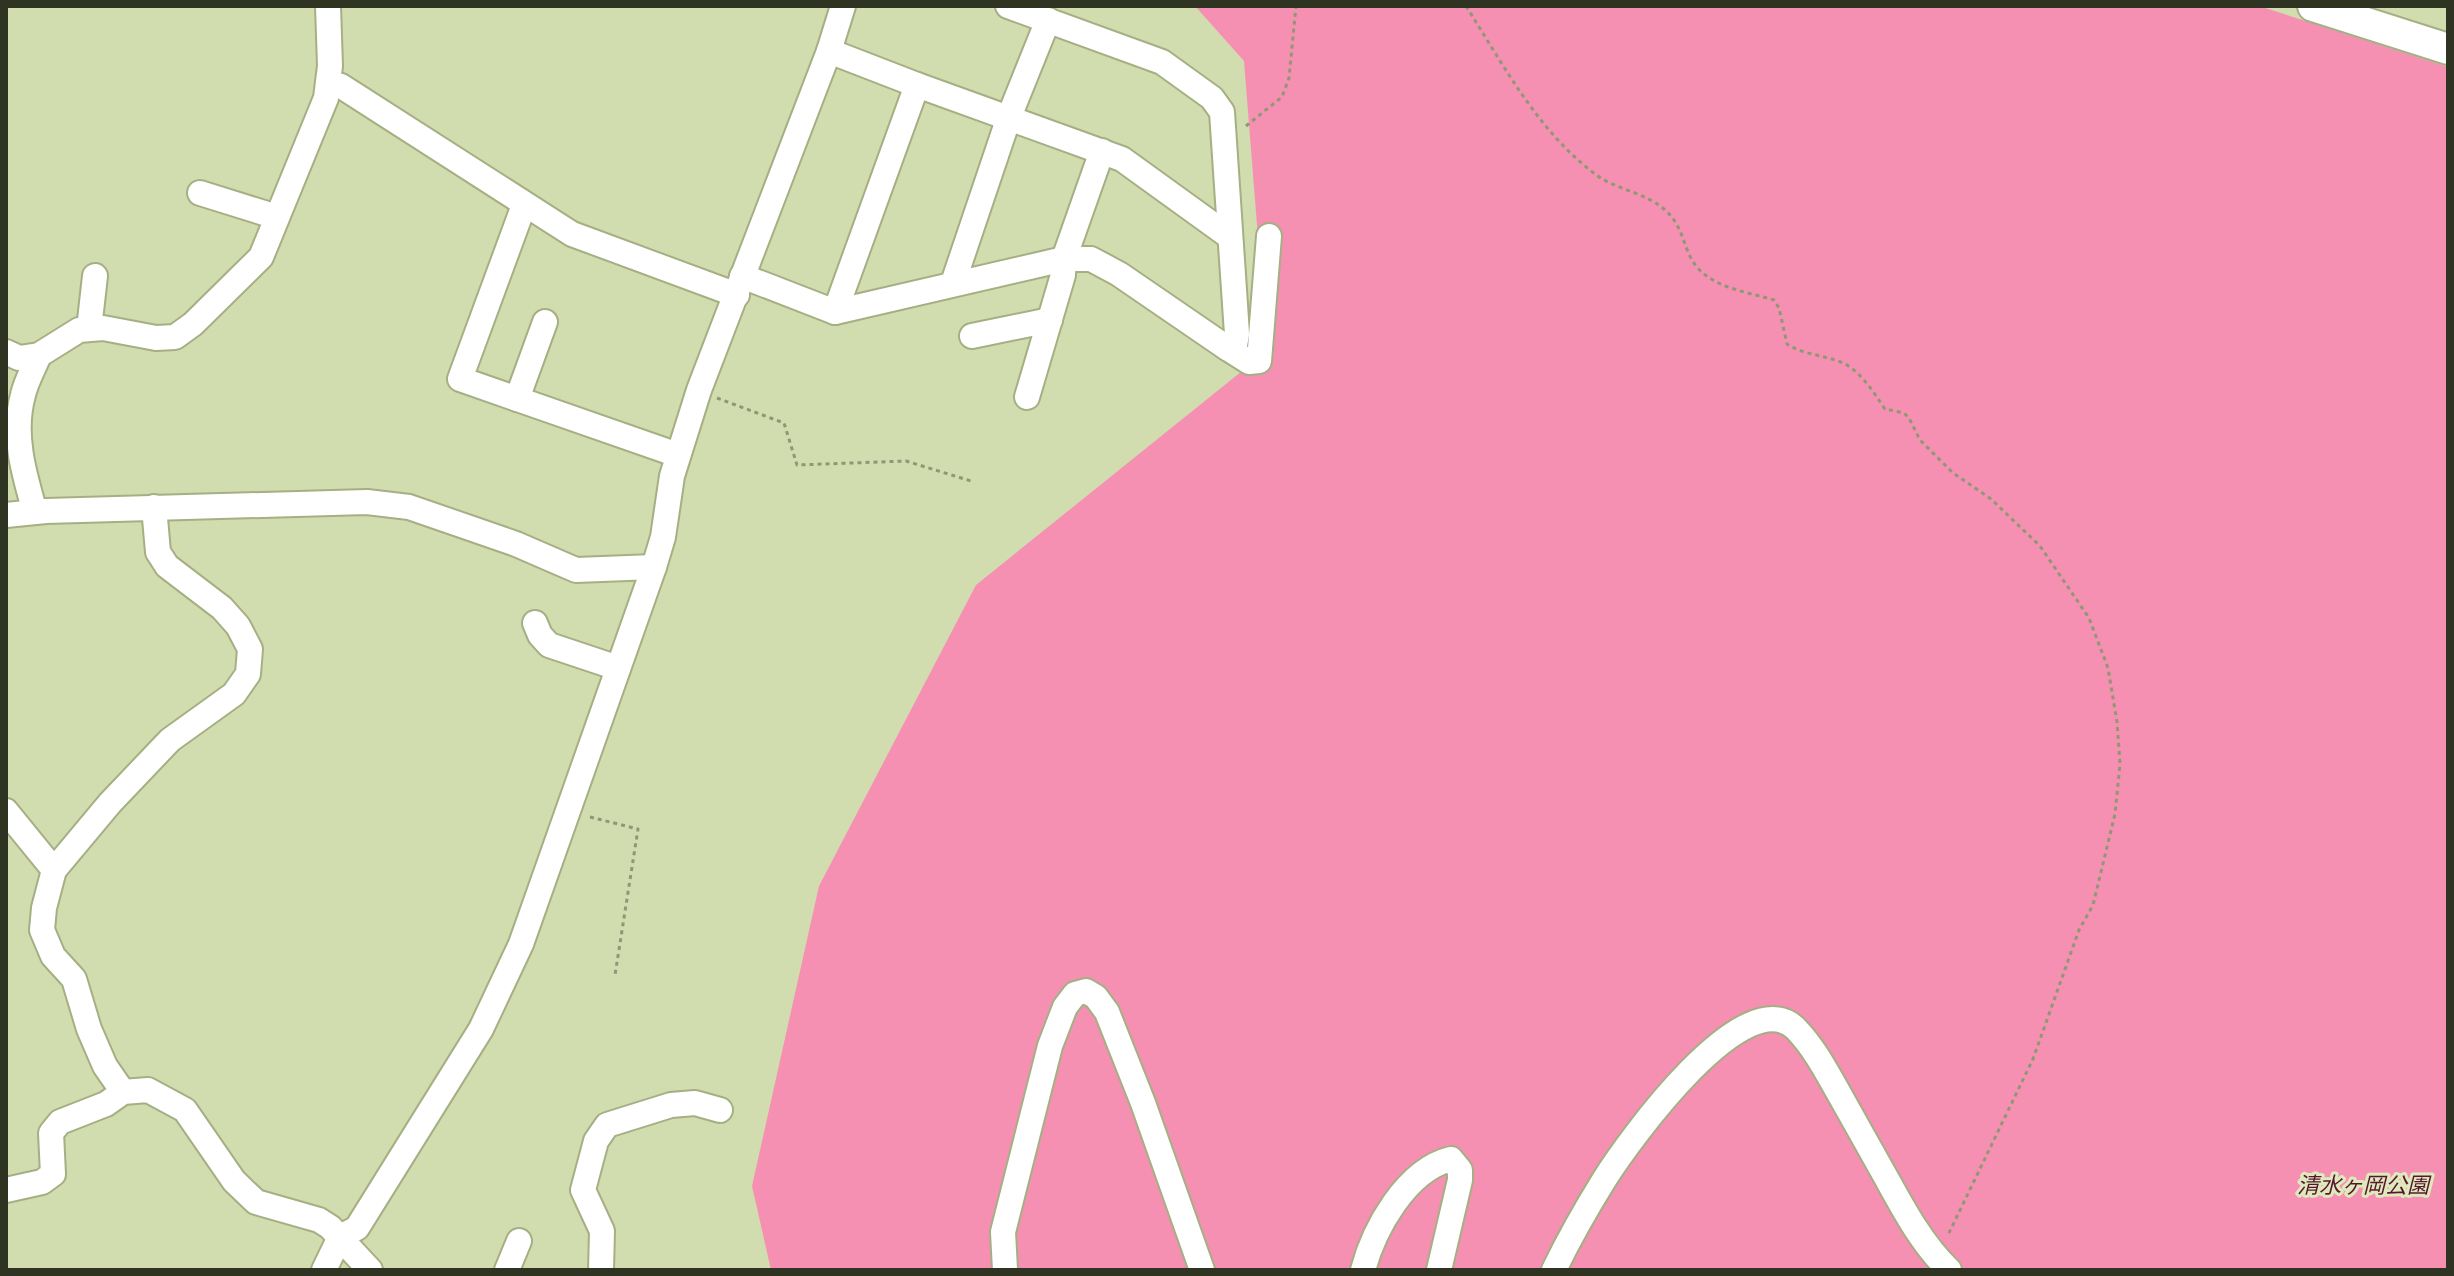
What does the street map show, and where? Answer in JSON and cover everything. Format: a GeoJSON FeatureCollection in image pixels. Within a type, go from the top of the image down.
{"type":"FeatureCollection","features":[{"type":"Feature","properties":{"kind":"main road"},"geometry":{"type":"LineString","coordinates":[[2313,6],[2448,49]]}},
{"type":"Feature","properties":{"kind":"street"},"geometry":{"type":"LineString","coordinates":[[6,352],[19,358],[39,355],[79,330],[89,329],[103,328],[156,338],[175,337],[193,324],[261,257],[326,98],[330,66],[328,6]]}},
{"type":"Feature","properties":{"kind":"street"},"geometry":{"type":"LineString","coordinates":[[324,1270],[340,1237],[357,1228],[481,1029],[521,944],[654,567],[663,537],[672,476],[699,390],[829,51],[843,6]]}},
{"type":"Feature","properties":{"kind":"street"},"geometry":{"type":"LineString","coordinates":[[1008,6],[1162,62],[1212,98],[1222,112],[1237,334],[1235,345],[1227,348]]}},
{"type":"Feature","properties":{"kind":"street"},"geometry":{"type":"LineString","coordinates":[[953,283],[1009,117],[1048,20]]}},
{"type":"Feature","properties":{"kind":"street"},"geometry":{"type":"LineString","coordinates":[[829,51],[1122,159],[1230,237]]}},
{"type":"Feature","properties":{"kind":"street"},"geometry":{"type":"LineString","coordinates":[[328,83],[341,86],[572,234],[835,312],[1064,259],[1091,259],[1119,274],[1249,362],[1259,361],[1269,236]]}},
{"type":"Feature","properties":{"kind":"street"},"geometry":{"type":"LineString","coordinates":[[835,312],[917,85]]}},
{"type":"Feature","properties":{"kind":"street"},"geometry":{"type":"LineString","coordinates":[[1027,397],[1063,275],[1064,259],[1102,151]]}},
{"type":"Feature","properties":{"kind":"street"},"geometry":{"type":"LineString","coordinates":[[200,193],[277,217]]}},
{"type":"Feature","properties":{"kind":"street"},"geometry":{"type":"LineString","coordinates":[[524,205],[460,379],[678,455]]}},
{"type":"Feature","properties":{"kind":"street"},"geometry":{"type":"LineString","coordinates":[[89,329],[95,276]]}},
{"type":"Feature","properties":{"kind":"street"},"geometry":{"type":"LineString","coordinates":[[972,336],[1050,320]]}},
{"type":"Feature","properties":{"kind":"street"},"geometry":{"type":"LineString","coordinates":[[517,399],[545,322]]}},
{"type":"Feature","properties":{"kind":"street"},"geometry":{"type":"LineString","coordinates":[[35,512],[21,464],[18,426],[23,395],[39,355]]}},
{"type":"Feature","properties":{"kind":"street"},"geometry":{"type":"LineString","coordinates":[[6,515],[154,507],[367,502],[409,507],[516,544],[576,570],[654,567]]}},
{"type":"Feature","properties":{"kind":"street"},"geometry":{"type":"LineString","coordinates":[[123,1092],[105,1066],[89,1029],[74,979],[53,956],[42,930],[54,870],[110,803],[170,740],[234,694],[248,674],[250,649],[238,626],[222,608],[167,566],[158,552],[154,507]]}},
{"type":"Feature","properties":{"kind":"street"},"geometry":{"type":"LineString","coordinates":[[535,623],[549,645],[618,668]]}},
{"type":"Feature","properties":{"kind":"street"},"geometry":{"type":"LineString","coordinates":[[6,811],[54,870]]}},
{"type":"Feature","properties":{"kind":"street"},"geometry":{"type":"LineString","coordinates":[[1005,1270],[1003,1232],[1050,1046],[1065,1007],[1075,994],[1086,991],[1096,997],[1107,1012],[1202,1270]]}},
{"type":"Feature","properties":{"kind":"street"},"geometry":{"type":"LineString","coordinates":[[1554,1270],[1605,1178],[1652,1112],[1714,1046],[1742,1027],[1764,1019],[1787,1021],[1820,1059],[1907,1216],[1943,1264]]}},
{"type":"Feature","properties":{"kind":"street"},"geometry":{"type":"LineString","coordinates":[[6,1190],[42,1182],[53,1174],[51,1133],[60,1122],[106,1104],[123,1092],[148,1090],[185,1110],[234,1181],[256,1202],[319,1220],[340,1237],[370,1270]]}},
{"type":"Feature","properties":{"kind":"street"},"geometry":{"type":"LineString","coordinates":[[601,1270],[602,1231],[583,1190],[596,1141],[607,1125],[671,1105],[695,1103],[720,1110]]}},
{"type":"Feature","properties":{"kind":"street"},"geometry":{"type":"LineString","coordinates":[[1363,1270],[1367,1254],[1389,1211],[1416,1178],[1436,1163],[1451,1159],[1460,1170],[1460,1180],[1439,1270]]}},
{"type":"Feature","properties":{"kind":"street"},"geometry":{"type":"LineString","coordinates":[[507,1270],[519,1241]]}},
{"type":"Feature","properties":{"kind":"path"},"geometry":{"type":"LineString","coordinates":[[1224,143],[1282,97],[1289,78],[1296,6]]}},
{"type":"Feature","properties":{"kind":"path"},"geometry":{"type":"LineString","coordinates":[[1466,6],[1525,100],[1560,143],[1598,176],[1655,201],[1674,218],[1691,260],[1702,274],[1717,283],[1774,300],[1779,308],[1787,344],[1799,351],[1846,364],[1864,379],[1885,409],[1904,413],[1909,418],[1920,440],[1953,473],[1991,499],[2040,546],[2089,618],[2108,668],[2120,764],[2115,814],[2093,905],[2079,930],[2033,1059],[1943,1264]]}},
{"type":"Feature","properties":{"kind":"path"},"geometry":{"type":"LineString","coordinates":[[699,390],[784,423],[797,465],[906,461],[971,481]]}},
{"type":"Feature","properties":{"kind":"path"},"geometry":{"type":"LineString","coordinates":[[567,811],[638,829],[615,975]]}},
{"type":"Feature","properties":{"kind":"green space","name":"清水ヶ岡公園"},"geometry":{"type":"Polygon","coordinates":[[[1195,6],[2259,6],[2448,67],[2448,1270],[771,1270],[752,1186],[819,886],[976,585],[1267,351],[1244,61],[1195,6]]]}}]}
